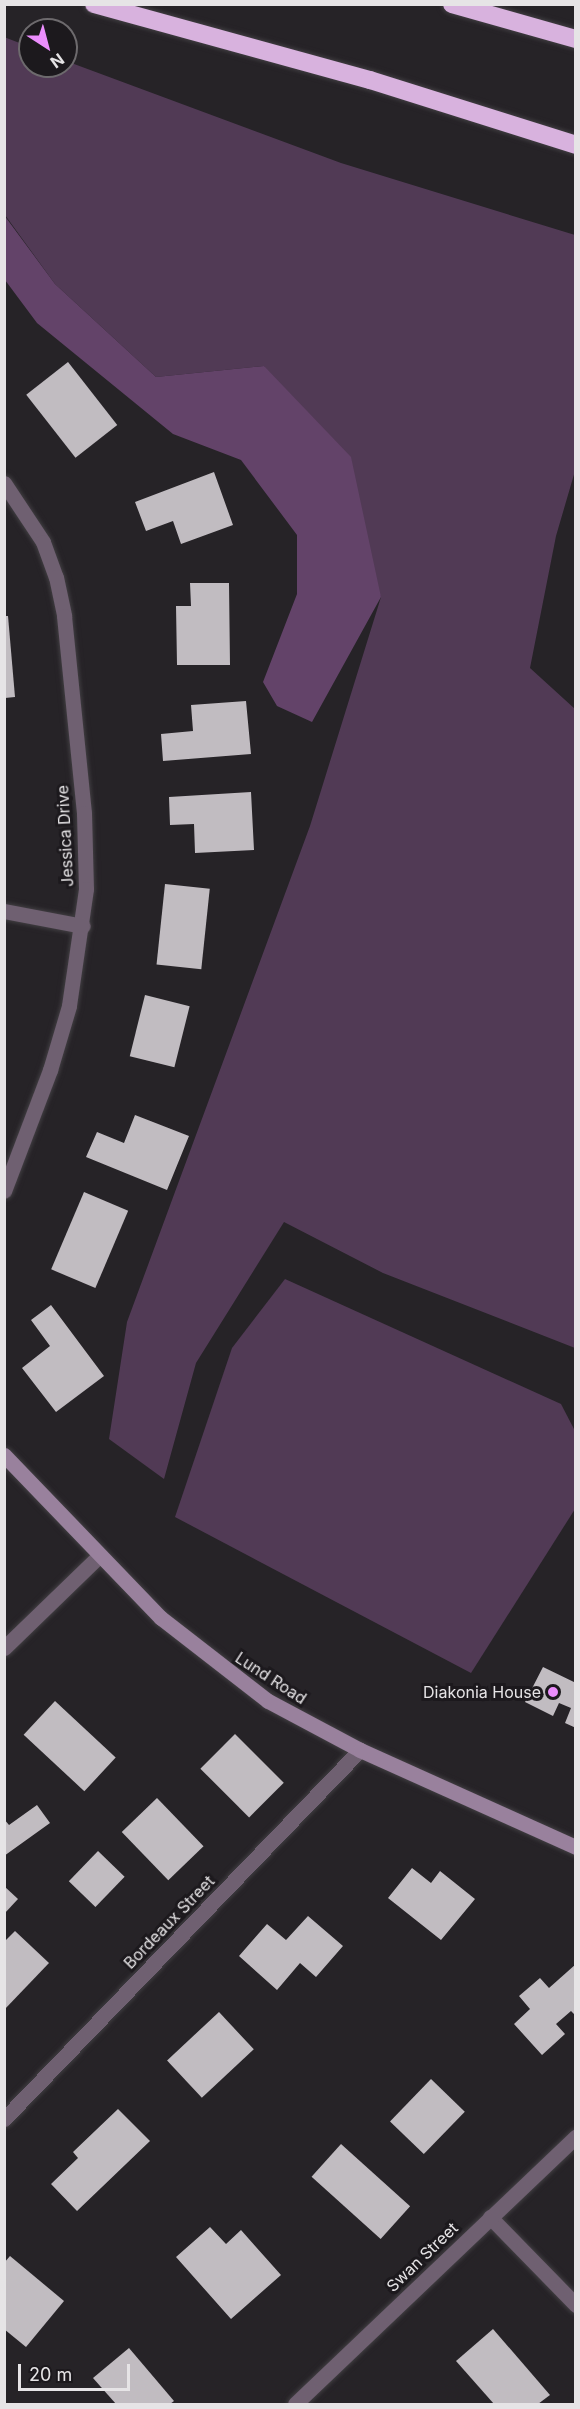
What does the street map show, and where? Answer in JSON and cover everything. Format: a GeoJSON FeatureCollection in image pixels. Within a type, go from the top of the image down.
{"type":"FeatureCollection","features":[{"type":"Feature","properties":{"kind":"highway"},"geometry":{"type":"LineString","coordinates":[[94,4],[370,80],[576,145]]}},
{"type":"Feature","properties":{"kind":"highway"},"geometry":{"type":"LineString","coordinates":[[452,4],[576,39]]}},
{"type":"Feature","properties":{"kind":"street","name":"Jessica Drive"},"geometry":{"type":"LineString","coordinates":[[4,483],[43,542],[64,615],[84,813],[83,926],[69,1006],[50,1070],[4,1191]]}},
{"type":"Feature","properties":{"kind":"street"},"geometry":{"type":"LineString","coordinates":[[4,911],[83,926]]}},
{"type":"Feature","properties":{"kind":"street","name":"Lund Road"},"geometry":{"type":"LineString","coordinates":[[4,1455],[98,1557],[161,1618],[213,1661],[268,1701],[360,1750],[576,1847]]}},
{"type":"Feature","properties":{"kind":"street"},"geometry":{"type":"LineString","coordinates":[[4,1648],[98,1557]]}},
{"type":"Feature","properties":{"kind":"street","name":"Bordeaux Street"},"geometry":{"type":"LineString","coordinates":[[4,2119],[360,1750]]}},
{"type":"Feature","properties":{"kind":"street","name":"Swan Street"},"geometry":{"type":"LineString","coordinates":[[295,2404],[576,2136]]}},
{"type":"Feature","properties":{"kind":"street"},"geometry":{"type":"LineString","coordinates":[[490,2217],[576,2305]]}},
{"type":"Feature","properties":{"kind":"shaded area"},"geometry":{"type":"Polygon","coordinates":[[[4,37],[18,42],[18,78],[78,78],[78,65],[341,163],[575,235],[575,471],[556,536],[530,668],[575,709],[575,1348],[383,1273],[284,1222],[196,1363],[164,1479],[109,1439],[127,1322],[310,826],[381,597],[264,366],[156,377],[55,284],[5,215],[4,37]]]}},
{"type":"Feature","properties":{"kind":"shaded area"},"geometry":{"type":"Polygon","coordinates":[[[4,215],[55,284],[156,377],[264,366],[351,457],[381,597],[312,722],[277,706],[263,682],[297,594],[297,535],[241,460],[173,434],[37,323],[5,280],[4,215]]]}},
{"type":"Feature","properties":{"kind":"shaded area"},"geometry":{"type":"Polygon","coordinates":[[[285,1279],[561,1404],[575,1431],[575,1509],[471,1673],[175,1517],[232,1348],[285,1279]]]}},
{"type":"Feature","properties":{"kind":"building"},"geometry":{"type":"Polygon","coordinates":[[[68,362],[117,425],[75,458],[26,395],[68,362]]]}},
{"type":"Feature","properties":{"kind":"building"},"geometry":{"type":"Polygon","coordinates":[[[214,472],[233,525],[181,544],[173,521],[146,531],[135,502],[214,472]]]}},
{"type":"Feature","properties":{"kind":"building"},"geometry":{"type":"Polygon","coordinates":[[[190,583],[229,583],[230,665],[177,665],[176,606],[191,606],[190,583]]]}},
{"type":"Feature","properties":{"kind":"building"},"geometry":{"type":"Polygon","coordinates":[[[5,616],[8,616],[15,697],[5,698],[5,616]]]}},
{"type":"Feature","properties":{"kind":"building"},"geometry":{"type":"Polygon","coordinates":[[[246,701],[251,754],[163,761],[161,734],[193,731],[191,705],[246,701]]]}},
{"type":"Feature","properties":{"kind":"building"},"geometry":{"type":"Polygon","coordinates":[[[251,792],[254,850],[195,853],[194,824],[170,825],[169,797],[251,792]]]}},
{"type":"Feature","properties":{"kind":"building"},"geometry":{"type":"Polygon","coordinates":[[[165,884],[210,889],[201,969],[157,965],[165,884]]]}},
{"type":"Feature","properties":{"kind":"building"},"geometry":{"type":"Polygon","coordinates":[[[145,995],[190,1006],[174,1067],[130,1056],[145,995]]]}},
{"type":"Feature","properties":{"kind":"building"},"geometry":{"type":"Polygon","coordinates":[[[135,1115],[189,1136],[167,1190],[86,1157],[97,1132],[124,1143],[135,1115]]]}},
{"type":"Feature","properties":{"kind":"building"},"geometry":{"type":"Polygon","coordinates":[[[84,1192],[128,1211],[95,1288],[51,1269],[84,1192]]]}},
{"type":"Feature","properties":{"kind":"building"},"geometry":{"type":"Polygon","coordinates":[[[51,1305],[104,1376],[56,1412],[22,1368],[50,1346],[31,1320],[51,1305]]]}},
{"type":"Feature","properties":{"kind":"building","name":"Diakonia House"},"geometry":{"type":"Polygon","coordinates":[[[543,1667],[576,1683],[576,1728],[565,1723],[571,1708],[559,1703],[553,1716],[525,1702],[543,1667]]]}},
{"type":"Feature","properties":{"kind":"building"},"geometry":{"type":"Polygon","coordinates":[[[55,1701],[116,1758],[84,1791],[24,1735],[55,1701]]]}},
{"type":"Feature","properties":{"kind":"building"},"geometry":{"type":"Polygon","coordinates":[[[235,1734],[284,1783],[249,1817],[200,1769],[235,1734]]]}},
{"type":"Feature","properties":{"kind":"building"},"geometry":{"type":"Polygon","coordinates":[[[157,1798],[204,1846],[168,1880],[122,1832],[157,1798]]]}},
{"type":"Feature","properties":{"kind":"building"},"geometry":{"type":"Polygon","coordinates":[[[37,1805],[50,1823],[4,1856],[4,1819],[9,1825],[37,1805]]]}},
{"type":"Feature","properties":{"kind":"building"},"geometry":{"type":"Polygon","coordinates":[[[98,1851],[125,1877],[95,1907],[69,1881],[98,1851]]]}},
{"type":"Feature","properties":{"kind":"building"},"geometry":{"type":"Polygon","coordinates":[[[412,1868],[431,1883],[440,1871],[475,1899],[441,1940],[388,1898],[412,1868]]]}},
{"type":"Feature","properties":{"kind":"building"},"geometry":{"type":"Polygon","coordinates":[[[4,1886],[18,1899],[4,1914],[4,1886]]]}},
{"type":"Feature","properties":{"kind":"building"},"geometry":{"type":"Polygon","coordinates":[[[308,1916],[343,1946],[316,1977],[300,1963],[277,1990],[239,1956],[267,1924],[286,1940],[308,1916]]]}},
{"type":"Feature","properties":{"kind":"building"},"geometry":{"type":"Polygon","coordinates":[[[15,1931],[49,1963],[4,2010],[4,1942],[15,1931]]]}},
{"type":"Feature","properties":{"kind":"building"},"geometry":{"type":"Polygon","coordinates":[[[576,1964],[576,2016],[571,2011],[556,2024],[565,2034],[542,2055],[514,2024],[530,2009],[519,1996],[540,1978],[549,1988],[576,1964]]]}},
{"type":"Feature","properties":{"kind":"building"},"geometry":{"type":"Polygon","coordinates":[[[219,2012],[254,2049],[202,2098],[167,2060],[219,2012]]]}},
{"type":"Feature","properties":{"kind":"building"},"geometry":{"type":"Polygon","coordinates":[[[431,2079],[465,2112],[424,2154],[390,2121],[431,2079]]]}},
{"type":"Feature","properties":{"kind":"building"},"geometry":{"type":"Polygon","coordinates":[[[118,2109],[150,2141],[77,2211],[51,2184],[78,2158],[73,2152],[118,2109]]]}},
{"type":"Feature","properties":{"kind":"building"},"geometry":{"type":"Polygon","coordinates":[[[341,2144],[410,2206],[381,2239],[312,2177],[341,2144]]]}},
{"type":"Feature","properties":{"kind":"building"},"geometry":{"type":"Polygon","coordinates":[[[210,2227],[226,2244],[241,2230],[281,2275],[231,2319],[176,2257],[210,2227]]]}},
{"type":"Feature","properties":{"kind":"building"},"geometry":{"type":"Polygon","coordinates":[[[10,2256],[64,2301],[26,2347],[4,2329],[4,2263],[10,2256]]]}},
{"type":"Feature","properties":{"kind":"building"},"geometry":{"type":"Polygon","coordinates":[[[493,2329],[550,2395],[538,2404],[494,2404],[456,2361],[493,2329]]]}},
{"type":"Feature","properties":{"kind":"building"},"geometry":{"type":"Polygon","coordinates":[[[129,2348],[174,2401],[170,2404],[116,2404],[93,2378],[129,2348]]]}},
{"type":"Feature","properties":{"kind":"place","name":"Diakonia House"},"geometry":{"type":"Point","coordinates":[553,1692]}}]}
